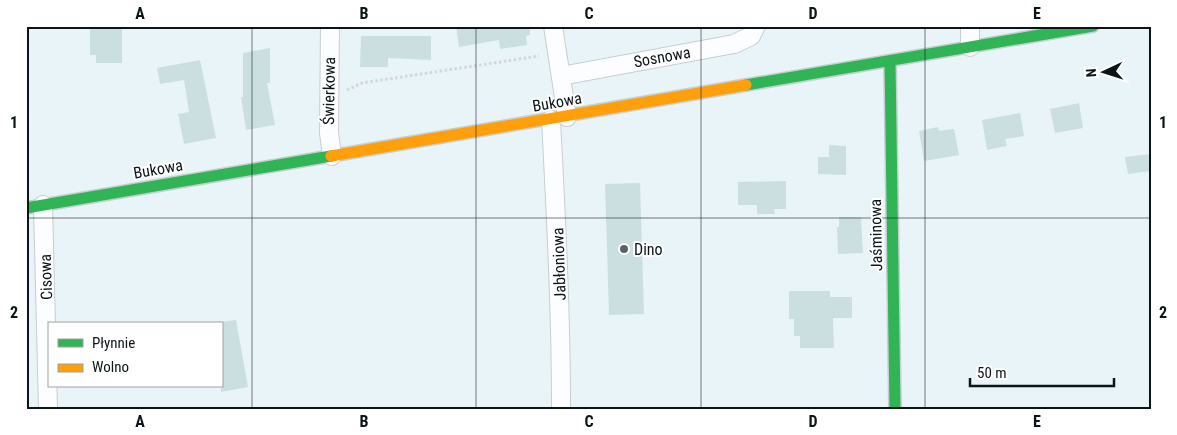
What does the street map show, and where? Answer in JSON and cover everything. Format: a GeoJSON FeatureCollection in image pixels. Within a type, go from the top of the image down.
{"type":"FeatureCollection","features":[{"type":"Feature","properties":{"kind":"main road","name":"Bukowa"},"geometry":{"type":"LineString","coordinates":[[35,207],[1093,26]]}},
{"type":"Feature","properties":{"kind":"main road","name":"Jaśminowa"},"geometry":{"type":"LineString","coordinates":[[890,61],[895,409]]}},
{"type":"Feature","properties":{"kind":"street","name":"Świerkowa"},"geometry":{"type":"LineString","coordinates":[[330,26],[329,133],[332,156]]}},
{"type":"Feature","properties":{"kind":"street","name":"Jabłoniowa"},"geometry":{"type":"LineString","coordinates":[[553,26],[561,76],[559,118],[561,409]]}},
{"type":"Feature","properties":{"kind":"street","name":"Sosnowa"},"geometry":{"type":"LineString","coordinates":[[561,76],[734,44],[751,36],[756,26]]}},
{"type":"Feature","properties":{"kind":"street"},"geometry":{"type":"LineString","coordinates":[[970,26],[970,47]]}},
{"type":"Feature","properties":{"kind":"street","name":"Cisowa"},"geometry":{"type":"LineString","coordinates":[[35,207],[48,409]]}},
{"type":"Feature","properties":{"kind":"path"},"geometry":{"type":"LineString","coordinates":[[329,92],[344,92],[362,83],[538,55],[544,60]]}},
{"type":"Feature","properties":{"kind":"building"},"geometry":{"type":"Polygon","coordinates":[[[90,26],[122,26],[122,63],[96,63],[96,55],[90,55],[90,26]]]}},
{"type":"Feature","properties":{"kind":"building"},"geometry":{"type":"Polygon","coordinates":[[[456,26],[530,26],[530,35],[526,36],[527,45],[500,49],[499,40],[459,47],[456,26]]]}},
{"type":"Feature","properties":{"kind":"building"},"geometry":{"type":"Polygon","coordinates":[[[361,36],[431,36],[431,60],[388,58],[388,67],[360,67],[361,36]]]}},
{"type":"Feature","properties":{"kind":"building"},"geometry":{"type":"Polygon","coordinates":[[[270,48],[270,83],[267,83],[275,125],[246,130],[241,97],[243,97],[243,53],[270,48]]]}},
{"type":"Feature","properties":{"kind":"building"},"geometry":{"type":"Polygon","coordinates":[[[200,60],[216,138],[184,144],[178,114],[189,112],[184,80],[160,84],[157,68],[200,60]]]}},
{"type":"Feature","properties":{"kind":"building"},"geometry":{"type":"Polygon","coordinates":[[[1079,103],[1083,128],[1055,133],[1050,109],[1079,103]]]}},
{"type":"Feature","properties":{"kind":"building"},"geometry":{"type":"Polygon","coordinates":[[[1020,113],[1024,136],[1005,139],[1007,146],[987,150],[982,120],[1020,113]]]}},
{"type":"Feature","properties":{"kind":"building"},"geometry":{"type":"Polygon","coordinates":[[[938,127],[939,131],[954,129],[959,155],[924,161],[919,131],[938,127]]]}},
{"type":"Feature","properties":{"kind":"building"},"geometry":{"type":"Polygon","coordinates":[[[829,145],[846,146],[846,175],[818,174],[818,157],[829,157],[829,145]]]}},
{"type":"Feature","properties":{"kind":"building"},"geometry":{"type":"Polygon","coordinates":[[[1151,154],[1151,171],[1128,174],[1125,157],[1151,154]]]}},
{"type":"Feature","properties":{"kind":"building"},"geometry":{"type":"Polygon","coordinates":[[[786,181],[786,209],[774,209],[775,214],[757,214],[757,205],[738,205],[738,182],[786,181]]]}},
{"type":"Feature","properties":{"kind":"building","name":"Dino"},"geometry":{"type":"Polygon","coordinates":[[[640,183],[644,314],[609,315],[605,184],[640,183]]]}},
{"type":"Feature","properties":{"kind":"building"},"geometry":{"type":"Polygon","coordinates":[[[839,217],[861,217],[863,253],[838,254],[837,227],[839,227],[839,217]]]}},
{"type":"Feature","properties":{"kind":"building"},"geometry":{"type":"Polygon","coordinates":[[[789,291],[830,291],[830,297],[852,297],[852,318],[833,318],[834,348],[800,348],[800,336],[794,336],[794,319],[789,319],[789,291]]]}},
{"type":"Feature","properties":{"kind":"building"},"geometry":{"type":"Polygon","coordinates":[[[236,320],[248,387],[221,392],[221,322],[236,320]]]}},
{"type":"Feature","properties":{"kind":"traffic: fast"},"geometry":{"type":"LineString","coordinates":[[746,85],[1093,26]]}},
{"type":"Feature","properties":{"kind":"traffic: fast"},"geometry":{"type":"LineString","coordinates":[[890,61],[895,409]]}},
{"type":"Feature","properties":{"kind":"traffic: fast"},"geometry":{"type":"LineString","coordinates":[[26,208],[331,156]]}},
{"type":"Feature","properties":{"kind":"traffic: slow"},"geometry":{"type":"LineString","coordinates":[[331,156],[746,85]]}},
{"type":"Feature","properties":{"kind":"place","name":"Dino"},"geometry":{"type":"Point","coordinates":[624,249]}}]}
